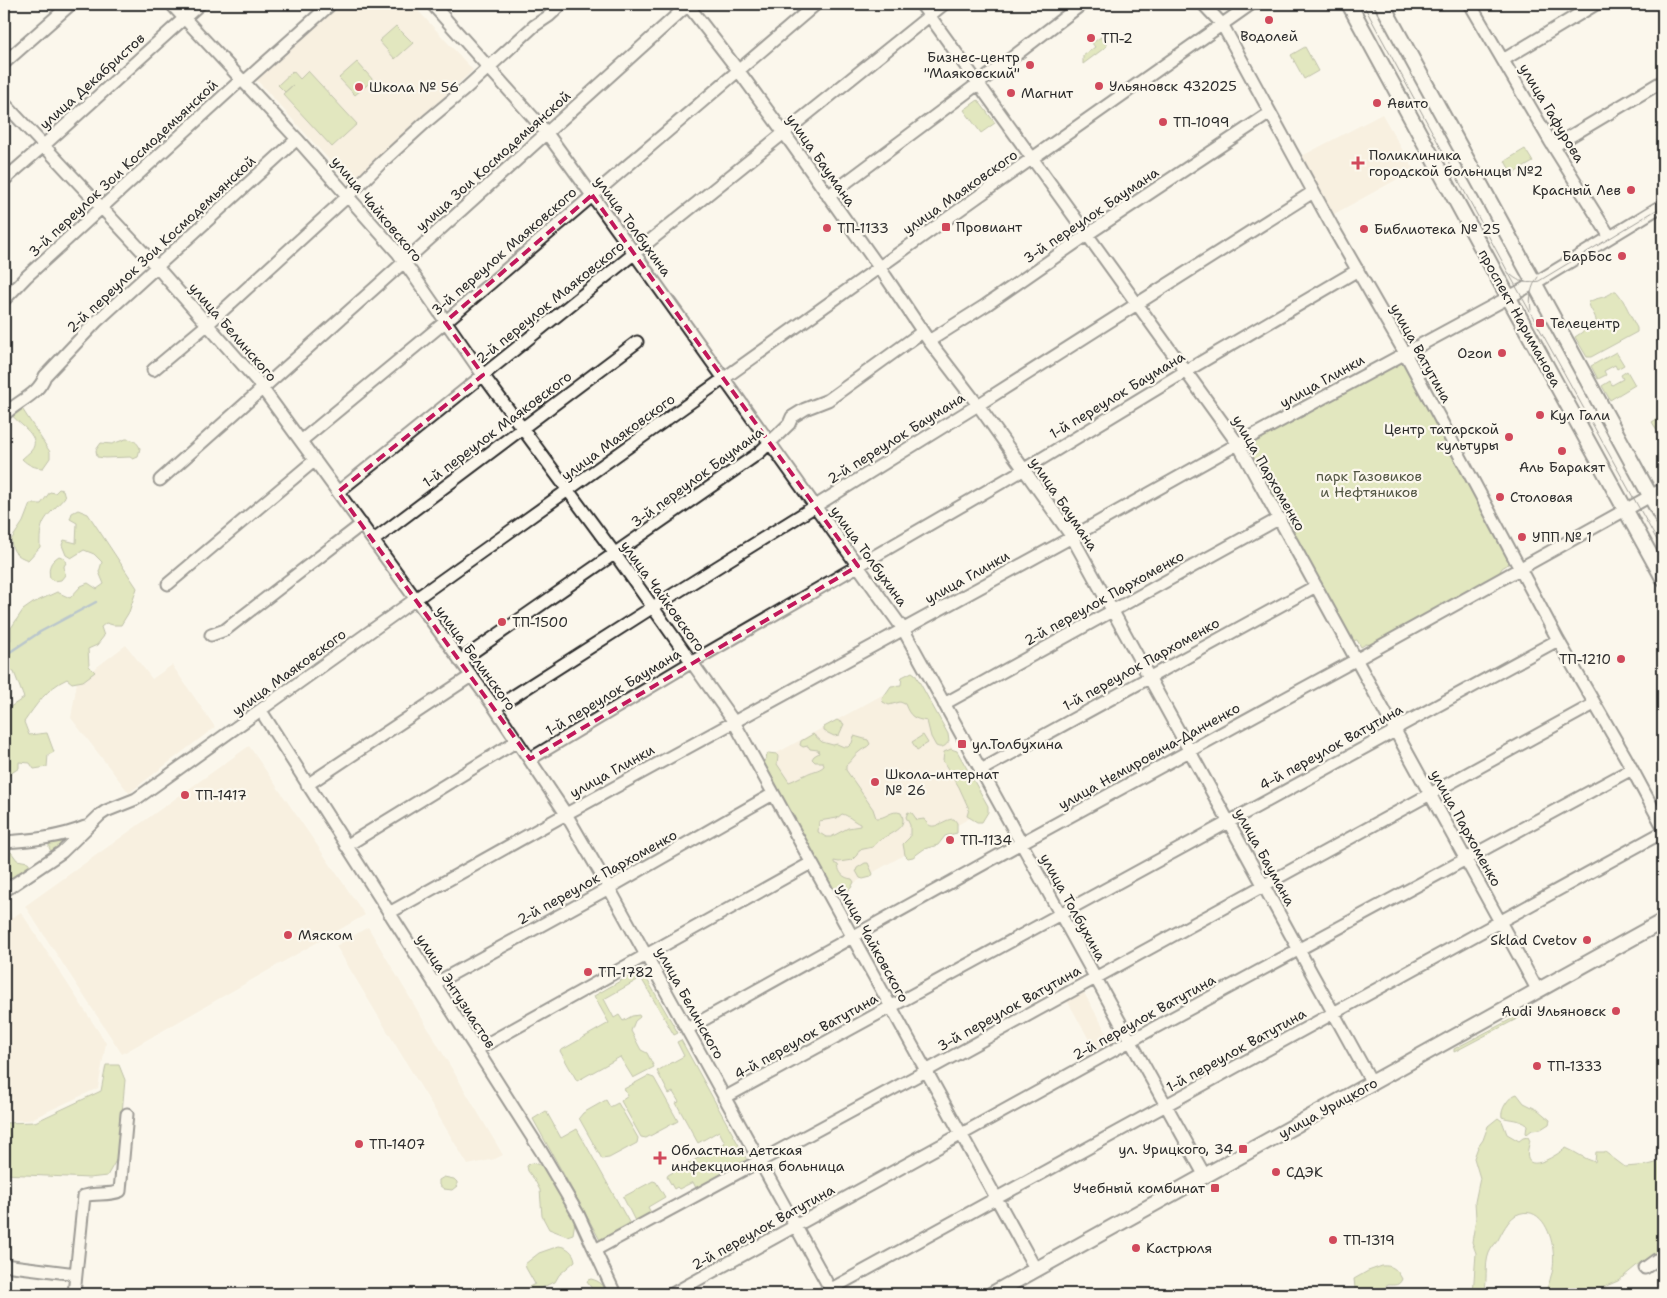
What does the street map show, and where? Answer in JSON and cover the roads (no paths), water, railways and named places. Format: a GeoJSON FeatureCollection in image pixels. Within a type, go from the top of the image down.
{"type":"FeatureCollection","features":[{"type":"Feature","properties":{"kind":"main road","name":"проспект Нариманова"},"geometry":{"type":"LineString","coordinates":[[1349,4],[1663,578]]}},
{"type":"Feature","properties":{"kind":"main road","name":"проспект Нариманова"},"geometry":{"type":"LineString","coordinates":[[1382,4],[1535,283],[1657,493],[1663,519]]}},
{"type":"Feature","properties":{"kind":"main road","name":"улица Урицкого"},"geometry":{"type":"LineString","coordinates":[[992,1294],[1663,921]]}},
{"type":"Feature","properties":{"kind":"street"},"geometry":{"type":"LineString","coordinates":[[4,63],[71,4]]}},
{"type":"Feature","properties":{"kind":"street","name":"улица Чайковского"},"geometry":{"type":"LineString","coordinates":[[171,4],[297,139],[404,262],[483,375],[615,554],[734,722],[1036,1270]]}},
{"type":"Feature","properties":{"kind":"street","name":"улица Декабристов"},"geometry":{"type":"LineString","coordinates":[[4,180],[200,4]]}},
{"type":"Feature","properties":{"kind":"street","name":"3-й переулок Зои Космодемьянской"},"geometry":{"type":"LineString","coordinates":[[4,300],[26,277],[101,208],[243,80],[331,4]]}},
{"type":"Feature","properties":{"kind":"street"},"geometry":{"type":"LineString","coordinates":[[154,370],[208,324],[348,196],[381,163],[534,26],[562,4]]}},
{"type":"Feature","properties":{"kind":"street","name":"улица Баумана"},"geometry":{"type":"LineString","coordinates":[[688,4],[784,133],[925,336],[978,405],[1072,537],[1372,1083]]}},
{"type":"Feature","properties":{"kind":"street","name":"улица Зои Космодемьянской"},"geometry":{"type":"LineString","coordinates":[[160,480],[688,4]]}},
{"type":"Feature","properties":{"kind":"street","name":"3-й переулок Маяковского"},"geometry":{"type":"LineString","coordinates":[[302,441],[445,322],[816,4]]}},
{"type":"Feature","properties":{"kind":"street","name":"улица Пархоменко"},"geometry":{"type":"LineString","coordinates":[[921,4],[1238,444],[1538,991]]}},
{"type":"Feature","properties":{"kind":"street","name":"2-й переулок Маяковского"},"geometry":{"type":"LineString","coordinates":[[338,492],[944,4]]}},
{"type":"Feature","properties":{"kind":"street"},"geometry":{"type":"LineString","coordinates":[[828,196],[1082,4]]}},
{"type":"Feature","properties":{"kind":"street","name":"улица Ватутина"},"geometry":{"type":"LineString","coordinates":[[1203,4],[1222,24],[1313,192],[1405,353],[1558,640],[1663,827]]}},
{"type":"Feature","properties":{"kind":"street","name":"улица Маяковского"},"geometry":{"type":"LineString","coordinates":[[4,891],[62,852],[106,811],[136,800],[1251,4]]}},
{"type":"Feature","properties":{"kind":"street","name":"улица Гафурова"},"geometry":{"type":"LineString","coordinates":[[1470,4],[1610,237]]}},
{"type":"Feature","properties":{"kind":"street"},"geometry":{"type":"LineString","coordinates":[[1503,60],[1596,4]]}},
{"type":"Feature","properties":{"kind":"street","name":"улица Толбухина"},"geometry":{"type":"LineString","coordinates":[[438,6],[488,68],[546,132],[903,629],[1205,1176]]}},
{"type":"Feature","properties":{"kind":"street"},"geometry":{"type":"LineString","coordinates":[[1554,146],[1663,81]]}},
{"type":"Feature","properties":{"kind":"street","name":"улица Белинского"},"geometry":{"type":"LineString","coordinates":[[4,103],[156,266],[263,388],[495,708],[566,814],[609,888],[796,1227],[829,1293]]}},
{"type":"Feature","properties":{"kind":"street","name":"3-й переулок Баумана"},"geometry":{"type":"LineString","coordinates":[[460,661],[759,453],[770,444],[792,417],[828,400],[925,336],[986,305],[1088,234],[1270,113]]}},
{"type":"Feature","properties":{"kind":"street","name":"2-й переулок Зои Космодемьянской"},"geometry":{"type":"LineString","coordinates":[[5,414],[42,385],[45,376],[96,322],[297,139]]}},
{"type":"Feature","properties":{"kind":"street","name":"2-й переулок Баумана"},"geometry":{"type":"LineString","coordinates":[[495,708],[1313,192]]}},
{"type":"Feature","properties":{"kind":"street","name":"улица Глинки"},"geometry":{"type":"LineString","coordinates":[[389,913],[1238,444],[1535,283],[1663,205]]}},
{"type":"Feature","properties":{"kind":"street","name":"1-й переулок Баумана"},"geometry":{"type":"LineString","coordinates":[[530,759],[692,662],[1023,470],[1358,270]]}},
{"type":"Feature","properties":{"kind":"street","name":"1-й переулок Маяковского"},"geometry":{"type":"LineString","coordinates":[[374,540],[637,342]]}},
{"type":"Feature","properties":{"kind":"street"},"geometry":{"type":"LineString","coordinates":[[168,584],[315,460]]}},
{"type":"Feature","properties":{"kind":"street","name":"улица Немировича-Данченко"},"geometry":{"type":"LineString","coordinates":[[687,1029],[852,936],[1657,493]]}},
{"type":"Feature","properties":{"kind":"street","name":"2-й переулок Пархоменко"},"geometry":{"type":"LineString","coordinates":[[944,704],[1280,518]]}},
{"type":"Feature","properties":{"kind":"street"},"geometry":{"type":"LineString","coordinates":[[211,635],[225,630],[362,524]]}},
{"type":"Feature","properties":{"kind":"street","name":"1-й переулок Пархоменко"},"geometry":{"type":"LineString","coordinates":[[981,770],[1316,586]]}},
{"type":"Feature","properties":{"kind":"street","name":"4-й переулок Ватутина"},"geometry":{"type":"LineString","coordinates":[[724,1098],[1558,640]]}},
{"type":"Feature","properties":{"kind":"street"},"geometry":{"type":"LineString","coordinates":[[307,785],[471,676]]}},
{"type":"Feature","properties":{"kind":"street","name":"3-й переулок Ватутина"},"geometry":{"type":"LineString","coordinates":[[595,1250],[926,1071],[1594,704]]}},
{"type":"Feature","properties":{"kind":"street","name":"улица Энтузиастов"},"geometry":{"type":"LineString","coordinates":[[261,711],[541,1151],[578,1214],[615,1294]]}},
{"type":"Feature","properties":{"kind":"street"},"geometry":{"type":"LineString","coordinates":[[346,846],[517,741]]}},
{"type":"Feature","properties":{"kind":"street","name":"2-й переулок Ватутина"},"geometry":{"type":"LineString","coordinates":[[672,1294],[1298,949],[1632,769]]}},
{"type":"Feature","properties":{"kind":"street","name":"2-й переулок Пархоменко"},"geometry":{"type":"LineString","coordinates":[[434,984],[609,888],[773,794]]}},
{"type":"Feature","properties":{"kind":"street"},"geometry":{"type":"LineString","coordinates":[[4,842],[40,839],[75,831],[91,824]]}},
{"type":"Feature","properties":{"kind":"street","name":"1-й переулок Ватутина"},"geometry":{"type":"LineString","coordinates":[[829,1293],[1663,832]]}},
{"type":"Feature","properties":{"kind":"street"},"geometry":{"type":"LineString","coordinates":[[476,1050],[811,862]]}},
{"type":"Feature","properties":{"kind":"street"},"geometry":{"type":"LineString","coordinates":[[74,1294],[84,1196],[90,1194],[113,1194],[120,1191],[128,1114]]}},
{"type":"Feature","properties":{"kind":"street"},"geometry":{"type":"LineString","coordinates":[[1645,1268],[1656,1260],[1663,1259]]}},
{"type":"Feature","properties":{"kind":"street"},"geometry":{"type":"LineString","coordinates":[[4,1265],[76,1274]]}},
{"type":"Feature","properties":{"kind":"waterway"},"geometry":{"type":"LineString","coordinates":[[4,656],[40,632],[96,602]]}},
{"type":"Feature","properties":{"kind":"tram line"},"geometry":{"type":"LineString","coordinates":[[1363,4],[1508,272],[1663,551]]}},
{"type":"Feature","properties":{"kind":"tram line"},"geometry":{"type":"LineString","coordinates":[[1511,275],[1524,282],[1539,281],[1663,206]]}},
{"type":"Feature","properties":{"kind":"tram line"},"geometry":{"type":"LineString","coordinates":[[1531,310],[1531,292],[1538,277]]}},
{"type":"Feature","properties":{"kind":"place","name":"Водолей"},"geometry":{"type":"Point","coordinates":[1269,20]}},
{"type":"Feature","properties":{"kind":"place","name":"ТП-2"},"geometry":{"type":"Point","coordinates":[1091,38]}},
{"type":"Feature","properties":{"kind":"place","name":"Бизнес-центр \"Маяковский\""},"geometry":{"type":"Point","coordinates":[1030,65]}},
{"type":"Feature","properties":{"kind":"place","name":"Ульяновск 432025"},"geometry":{"type":"Point","coordinates":[1099,86]}},
{"type":"Feature","properties":{"kind":"place","name":"Школа № 56"},"geometry":{"type":"Point","coordinates":[359,87]}},
{"type":"Feature","properties":{"kind":"place","name":"Магнит"},"geometry":{"type":"Point","coordinates":[1011,93]}},
{"type":"Feature","properties":{"kind":"place","name":"Авито"},"geometry":{"type":"Point","coordinates":[1377,103]}},
{"type":"Feature","properties":{"kind":"place","name":"ТП-1099"},"geometry":{"type":"Point","coordinates":[1163,122]}},
{"type":"Feature","properties":{"kind":"place","name":"Поликлиника городской больницы №2"},"geometry":{"type":"Point","coordinates":[1358,163]}},
{"type":"Feature","properties":{"kind":"place","name":"Красный Лев"},"geometry":{"type":"Point","coordinates":[1631,190]}},
{"type":"Feature","properties":{"kind":"place","name":"Провиант"},"geometry":{"type":"Point","coordinates":[946,227]}},
{"type":"Feature","properties":{"kind":"place","name":"ТП-1133"},"geometry":{"type":"Point","coordinates":[827,228]}},
{"type":"Feature","properties":{"kind":"place","name":"Библиотека № 25"},"geometry":{"type":"Point","coordinates":[1364,229]}},
{"type":"Feature","properties":{"kind":"place","name":"БарБос"},"geometry":{"type":"Point","coordinates":[1622,256]}},
{"type":"Feature","properties":{"kind":"place","name":"Телецентр"},"geometry":{"type":"Point","coordinates":[1540,323]}},
{"type":"Feature","properties":{"kind":"place","name":"Ozon"},"geometry":{"type":"Point","coordinates":[1502,353]}},
{"type":"Feature","properties":{"kind":"place","name":"Кул Гали"},"geometry":{"type":"Point","coordinates":[1540,415]}},
{"type":"Feature","properties":{"kind":"place","name":"Центр татарской культуры"},"geometry":{"type":"Point","coordinates":[1509,437]}},
{"type":"Feature","properties":{"kind":"place","name":"Аль Баракят"},"geometry":{"type":"Point","coordinates":[1562,451]}},
{"type":"Feature","properties":{"kind":"place","name":"Столовая"},"geometry":{"type":"Point","coordinates":[1500,497]}},
{"type":"Feature","properties":{"kind":"place","name":"УПП № 1"},"geometry":{"type":"Point","coordinates":[1522,537]}},
{"type":"Feature","properties":{"kind":"place","name":"ТП-1500"},"geometry":{"type":"Point","coordinates":[502,622]}},
{"type":"Feature","properties":{"kind":"place","name":"ТП-1210"},"geometry":{"type":"Point","coordinates":[1621,659]}},
{"type":"Feature","properties":{"kind":"place","name":"ул.Толбухина"},"geometry":{"type":"Point","coordinates":[962,744]}},
{"type":"Feature","properties":{"kind":"place","name":"Школа-интернат № 26"},"geometry":{"type":"Point","coordinates":[875,782]}},
{"type":"Feature","properties":{"kind":"place","name":"ТП-1417"},"geometry":{"type":"Point","coordinates":[185,795]}},
{"type":"Feature","properties":{"kind":"place","name":"ТП-1134"},"geometry":{"type":"Point","coordinates":[950,840]}},
{"type":"Feature","properties":{"kind":"place","name":"Мяском"},"geometry":{"type":"Point","coordinates":[288,935]}},
{"type":"Feature","properties":{"kind":"place","name":"Sklad Cvetov"},"geometry":{"type":"Point","coordinates":[1587,940]}},
{"type":"Feature","properties":{"kind":"place","name":"ТП-1782"},"geometry":{"type":"Point","coordinates":[588,972]}},
{"type":"Feature","properties":{"kind":"place","name":"Audi Ульяновск"},"geometry":{"type":"Point","coordinates":[1616,1011]}},
{"type":"Feature","properties":{"kind":"place","name":"ТП-1333"},"geometry":{"type":"Point","coordinates":[1537,1066]}},
{"type":"Feature","properties":{"kind":"place","name":"ТП-1407"},"geometry":{"type":"Point","coordinates":[359,1144]}},
{"type":"Feature","properties":{"kind":"place","name":"ул. Урицкого, 34"},"geometry":{"type":"Point","coordinates":[1243,1149]}},
{"type":"Feature","properties":{"kind":"place","name":"Областная детская инфекционная больница"},"geometry":{"type":"Point","coordinates":[660,1158]}},
{"type":"Feature","properties":{"kind":"place","name":"СДЭК"},"geometry":{"type":"Point","coordinates":[1276,1172]}},
{"type":"Feature","properties":{"kind":"place","name":"Учебный комбинат"},"geometry":{"type":"Point","coordinates":[1215,1188]}},
{"type":"Feature","properties":{"kind":"place","name":"ТП-1319"},"geometry":{"type":"Point","coordinates":[1333,1240]}},
{"type":"Feature","properties":{"kind":"place","name":"Кастрюля"},"geometry":{"type":"Point","coordinates":[1136,1248]}},
{"type":"Feature","properties":{"kind":"park label","name":"парк Газовиков и Нефтяников"},"geometry":{"type":"Point","coordinates":[1369,484]}}]}
